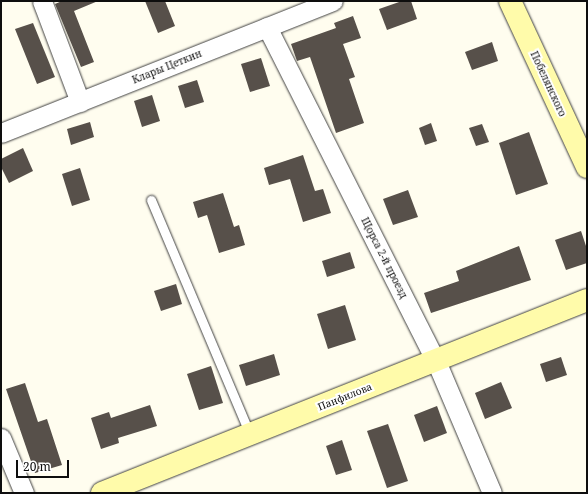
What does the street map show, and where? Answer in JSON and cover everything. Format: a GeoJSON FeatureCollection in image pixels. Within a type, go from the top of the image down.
{"type":"FeatureCollection","features":[{"type":"Feature","properties":{"kind":"street"},"geometry":{"type":"LineString","coordinates":[[42,1],[80,102]]}},
{"type":"Feature","properties":{"kind":"street","name":"Клары Цеткин"},"geometry":{"type":"LineString","coordinates":[[1,133],[333,1]]}},
{"type":"Feature","properties":{"kind":"street","name":"Побелянского"},"geometry":{"type":"LineString","coordinates":[[510,1],[587,167]]}},
{"type":"Feature","properties":{"kind":"street","name":"Щорса 2-й проезд"},"geometry":{"type":"LineString","coordinates":[[267,27],[436,361],[492,493]]}},
{"type":"Feature","properties":{"kind":"street","name":"Панфилова"},"geometry":{"type":"LineString","coordinates":[[102,493],[587,300]]}},
{"type":"Feature","properties":{"kind":"street"},"geometry":{"type":"LineString","coordinates":[[1,438],[24,493]]}},
{"type":"Feature","properties":{"kind":"lane"},"geometry":{"type":"LineString","coordinates":[[151,200],[250,434]]}},
{"type":"Feature","properties":{"kind":"building"},"geometry":{"type":"Polygon","coordinates":[[[62,1],[98,1],[74,11],[94,62],[81,67],[55,4],[62,1]]]}},
{"type":"Feature","properties":{"kind":"building"},"geometry":{"type":"Polygon","coordinates":[[[145,1],[165,1],[175,26],[158,33],[145,1]]]}},
{"type":"Feature","properties":{"kind":"building"},"geometry":{"type":"Polygon","coordinates":[[[402,1],[411,1],[417,19],[387,30],[379,9],[402,1]]]}},
{"type":"Feature","properties":{"kind":"building"},"geometry":{"type":"Polygon","coordinates":[[[353,16],[361,38],[343,44],[355,77],[349,79],[364,123],[336,133],[310,57],[297,61],[291,44],[336,28],[334,23],[353,16]]]}},
{"type":"Feature","properties":{"kind":"building"},"geometry":{"type":"Polygon","coordinates":[[[33,23],[55,77],[37,84],[15,29],[33,23]]]}},
{"type":"Feature","properties":{"kind":"building"},"geometry":{"type":"Polygon","coordinates":[[[492,42],[498,61],[472,70],[465,52],[492,42]]]}},
{"type":"Feature","properties":{"kind":"building"},"geometry":{"type":"Polygon","coordinates":[[[261,58],[270,86],[250,92],[241,64],[261,58]]]}},
{"type":"Feature","properties":{"kind":"building"},"geometry":{"type":"Polygon","coordinates":[[[197,80],[204,102],[185,108],[178,86],[197,80]]]}},
{"type":"Feature","properties":{"kind":"building"},"geometry":{"type":"Polygon","coordinates":[[[152,95],[160,121],[142,127],[134,101],[152,95]]]}},
{"type":"Feature","properties":{"kind":"building"},"geometry":{"type":"Polygon","coordinates":[[[90,122],[94,137],[71,145],[67,129],[90,122]]]}},
{"type":"Feature","properties":{"kind":"building"},"geometry":{"type":"Polygon","coordinates":[[[431,123],[437,141],[425,145],[419,128],[431,123]]]}},
{"type":"Feature","properties":{"kind":"building"},"geometry":{"type":"Polygon","coordinates":[[[482,124],[489,142],[476,146],[469,128],[482,124]]]}},
{"type":"Feature","properties":{"kind":"building"},"geometry":{"type":"Polygon","coordinates":[[[529,132],[548,184],[516,195],[499,143],[529,132]]]}},
{"type":"Feature","properties":{"kind":"building"},"geometry":{"type":"Polygon","coordinates":[[[23,148],[33,171],[9,183],[1,167],[1,159],[23,148]]]}},
{"type":"Feature","properties":{"kind":"building"},"geometry":{"type":"Polygon","coordinates":[[[303,155],[315,191],[323,189],[331,213],[303,222],[290,179],[269,185],[264,168],[303,155]]]}},
{"type":"Feature","properties":{"kind":"building"},"geometry":{"type":"Polygon","coordinates":[[[80,168],[90,200],[72,206],[62,174],[80,168]]]}},
{"type":"Feature","properties":{"kind":"building"},"geometry":{"type":"Polygon","coordinates":[[[408,190],[418,217],[393,225],[383,199],[408,190]]]}},
{"type":"Feature","properties":{"kind":"building"},"geometry":{"type":"Polygon","coordinates":[[[223,193],[234,227],[239,225],[245,245],[219,253],[207,215],[198,218],[193,202],[223,193]]]}},
{"type":"Feature","properties":{"kind":"building"},"geometry":{"type":"Polygon","coordinates":[[[581,231],[587,249],[587,263],[566,270],[555,240],[581,231]]]}},
{"type":"Feature","properties":{"kind":"building"},"geometry":{"type":"Polygon","coordinates":[[[519,246],[531,280],[431,313],[424,293],[459,281],[456,271],[519,246]]]}},
{"type":"Feature","properties":{"kind":"building"},"geometry":{"type":"Polygon","coordinates":[[[350,252],[355,268],[327,277],[322,261],[350,252]]]}},
{"type":"Feature","properties":{"kind":"building"},"geometry":{"type":"Polygon","coordinates":[[[176,284],[182,304],[161,311],[154,291],[176,284]]]}},
{"type":"Feature","properties":{"kind":"building"},"geometry":{"type":"Polygon","coordinates":[[[345,305],[356,340],[328,349],[317,314],[345,305]]]}},
{"type":"Feature","properties":{"kind":"building"},"geometry":{"type":"Polygon","coordinates":[[[274,354],[280,375],[246,386],[239,365],[274,354]]]}},
{"type":"Feature","properties":{"kind":"building"},"geometry":{"type":"Polygon","coordinates":[[[561,357],[567,375],[546,382],[540,364],[561,357]]]}},
{"type":"Feature","properties":{"kind":"building"},"geometry":{"type":"Polygon","coordinates":[[[211,366],[223,403],[199,410],[187,374],[211,366]]]}},
{"type":"Feature","properties":{"kind":"building"},"geometry":{"type":"Polygon","coordinates":[[[501,382],[512,408],[485,419],[475,393],[501,382]]]}},
{"type":"Feature","properties":{"kind":"building"},"geometry":{"type":"Polygon","coordinates":[[[25,383],[38,422],[47,419],[62,465],[35,473],[6,389],[25,383]]]}},
{"type":"Feature","properties":{"kind":"building"},"geometry":{"type":"Polygon","coordinates":[[[150,405],[157,426],[118,438],[119,443],[101,449],[91,418],[109,412],[111,418],[150,405]]]}},
{"type":"Feature","properties":{"kind":"building"},"geometry":{"type":"Polygon","coordinates":[[[437,406],[447,433],[424,442],[414,415],[437,406]]]}},
{"type":"Feature","properties":{"kind":"building"},"geometry":{"type":"Polygon","coordinates":[[[388,424],[408,481],[387,488],[367,431],[388,424]]]}},
{"type":"Feature","properties":{"kind":"building"},"geometry":{"type":"Polygon","coordinates":[[[342,440],[352,470],[336,475],[326,446],[342,440]]]}}]}
